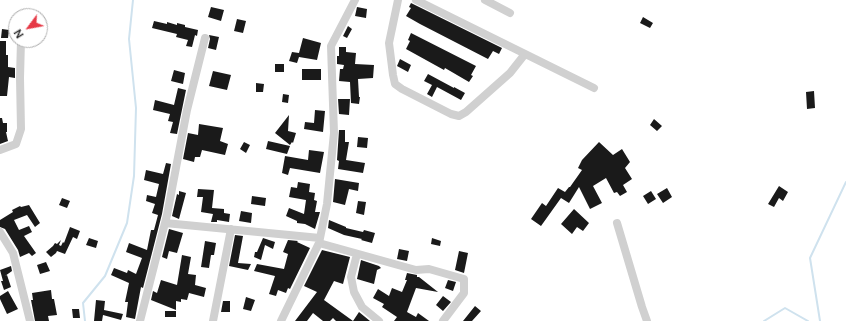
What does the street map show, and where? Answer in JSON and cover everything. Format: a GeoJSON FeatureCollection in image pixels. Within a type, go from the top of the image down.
{"type":"FeatureCollection","features":[{"type":"Feature","properties":{"kind":"street"},"geometry":{"type":"LineString","coordinates":[[281,321],[320,241],[327,204],[334,133],[331,46],[355,0]]}},
{"type":"Feature","properties":{"kind":"street"},"geometry":{"type":"LineString","coordinates":[[398,0],[389,43],[395,84],[451,114],[459,116],[466,112],[510,73],[525,54]]}},
{"type":"Feature","properties":{"kind":"street"},"geometry":{"type":"LineString","coordinates":[[416,0],[594,88]]}},
{"type":"Feature","properties":{"kind":"street"},"geometry":{"type":"LineString","coordinates":[[485,0],[510,13]]}},
{"type":"Feature","properties":{"kind":"street"},"geometry":{"type":"LineString","coordinates":[[140,321],[165,223],[187,110],[205,38]]}},
{"type":"Feature","properties":{"kind":"street"},"geometry":{"type":"LineString","coordinates":[[0,150],[16,144],[21,129],[21,48]]}},
{"type":"Feature","properties":{"kind":"street"},"geometry":{"type":"LineString","coordinates":[[165,223],[231,229],[320,241],[357,254],[416,270],[430,269],[464,279],[464,293],[443,321]]}},
{"type":"Feature","properties":{"kind":"street"},"geometry":{"type":"LineString","coordinates":[[617,223],[647,321]]}},
{"type":"Feature","properties":{"kind":"street"},"geometry":{"type":"LineString","coordinates":[[213,321],[231,229]]}},
{"type":"Feature","properties":{"kind":"street"},"geometry":{"type":"LineString","coordinates":[[0,232],[14,253],[30,321]]}},
{"type":"Feature","properties":{"kind":"street"},"geometry":{"type":"LineString","coordinates":[[357,254],[351,277],[354,292],[362,307],[379,321]]}},
{"type":"Feature","properties":{"kind":"building"},"geometry":{"type":"Polygon","coordinates":[[[411,3],[502,48],[499,54],[493,51],[488,59],[406,16],[411,8],[409,7],[411,3]]]}},
{"type":"Feature","properties":{"kind":"building"},"geometry":{"type":"Polygon","coordinates":[[[211,7],[224,10],[221,21],[208,17],[211,7]]]}},
{"type":"Feature","properties":{"kind":"building"},"geometry":{"type":"Polygon","coordinates":[[[357,7],[367,9],[366,18],[355,16],[357,7]]]}},
{"type":"Feature","properties":{"kind":"building"},"geometry":{"type":"Polygon","coordinates":[[[643,17],[653,23],[650,28],[640,23],[643,17]]]}},
{"type":"Feature","properties":{"kind":"building"},"geometry":{"type":"Polygon","coordinates":[[[237,19],[246,21],[243,33],[234,31],[237,19]]]}},
{"type":"Feature","properties":{"kind":"building"},"geometry":{"type":"Polygon","coordinates":[[[154,21],[167,24],[167,22],[177,25],[177,23],[185,25],[185,27],[198,30],[192,47],[186,46],[188,40],[176,37],[177,34],[152,28],[154,21]]]}},
{"type":"Feature","properties":{"kind":"building"},"geometry":{"type":"Polygon","coordinates":[[[348,26],[352,29],[347,38],[343,36],[348,26]]]}},
{"type":"Feature","properties":{"kind":"building"},"geometry":{"type":"Polygon","coordinates":[[[2,29],[8,30],[8,38],[1,38],[2,29]]]}},
{"type":"Feature","properties":{"kind":"building"},"geometry":{"type":"Polygon","coordinates":[[[411,33],[476,66],[471,75],[473,76],[469,82],[445,68],[444,70],[406,49],[410,41],[408,40],[411,33]]]}},
{"type":"Feature","properties":{"kind":"building"},"geometry":{"type":"Polygon","coordinates":[[[209,35],[219,37],[216,50],[208,48],[210,39],[209,35]]]}},
{"type":"Feature","properties":{"kind":"building"},"geometry":{"type":"Polygon","coordinates":[[[303,38],[321,43],[317,60],[299,57],[297,63],[289,61],[292,52],[299,53],[303,38]]]}},
{"type":"Feature","properties":{"kind":"building"},"geometry":{"type":"Polygon","coordinates":[[[0,41],[6,41],[8,67],[15,68],[15,78],[9,77],[7,96],[0,96],[0,41]]]}},
{"type":"Feature","properties":{"kind":"building"},"geometry":{"type":"Polygon","coordinates":[[[339,47],[346,47],[346,52],[356,53],[355,64],[374,65],[373,78],[358,79],[360,97],[359,104],[351,103],[350,82],[339,81],[340,69],[343,69],[344,65],[337,64],[339,47]]]}},
{"type":"Feature","properties":{"kind":"building"},"geometry":{"type":"Polygon","coordinates":[[[400,59],[411,65],[408,72],[397,66],[400,59]]]}},
{"type":"Feature","properties":{"kind":"building"},"geometry":{"type":"Polygon","coordinates":[[[275,64],[284,64],[284,72],[275,72],[275,64]]]}},
{"type":"Feature","properties":{"kind":"building"},"geometry":{"type":"Polygon","coordinates":[[[302,69],[321,69],[321,80],[302,80],[302,69]]]}},
{"type":"Feature","properties":{"kind":"building"},"geometry":{"type":"Polygon","coordinates":[[[174,70],[185,73],[183,84],[171,81],[174,70]]]}},
{"type":"Feature","properties":{"kind":"building"},"geometry":{"type":"Polygon","coordinates":[[[213,71],[231,75],[227,90],[209,86],[213,71]]]}},
{"type":"Feature","properties":{"kind":"building"},"geometry":{"type":"Polygon","coordinates":[[[428,74],[465,93],[461,100],[437,87],[432,97],[427,94],[432,85],[424,81],[428,74]]]}},
{"type":"Feature","properties":{"kind":"building"},"geometry":{"type":"Polygon","coordinates":[[[256,83],[264,84],[263,92],[256,92],[256,83]]]}},
{"type":"Feature","properties":{"kind":"building"},"geometry":{"type":"Polygon","coordinates":[[[178,88],[186,90],[177,134],[170,133],[173,122],[168,121],[170,114],[153,110],[155,100],[174,105],[178,88]]]}},
{"type":"Feature","properties":{"kind":"building"},"geometry":{"type":"Polygon","coordinates":[[[814,91],[815,108],[807,109],[806,92],[814,91]]]}},
{"type":"Feature","properties":{"kind":"building"},"geometry":{"type":"Polygon","coordinates":[[[283,94],[289,95],[288,103],[282,102],[283,94]]]}},
{"type":"Feature","properties":{"kind":"building"},"geometry":{"type":"Polygon","coordinates":[[[338,99],[350,99],[349,115],[339,114],[338,99]]]}},
{"type":"Feature","properties":{"kind":"building"},"geometry":{"type":"Polygon","coordinates":[[[315,110],[325,111],[323,132],[304,129],[305,122],[314,123],[315,110]]]}},
{"type":"Feature","properties":{"kind":"building"},"geometry":{"type":"Polygon","coordinates":[[[289,115],[288,131],[296,133],[293,143],[292,142],[290,145],[275,133],[289,115]]]}},
{"type":"Feature","properties":{"kind":"building"},"geometry":{"type":"Polygon","coordinates":[[[0,118],[2,118],[3,123],[7,123],[6,132],[8,141],[0,144],[0,118]]]}},
{"type":"Feature","properties":{"kind":"building"},"geometry":{"type":"Polygon","coordinates":[[[654,119],[662,126],[657,131],[650,125],[654,119]]]}},
{"type":"Feature","properties":{"kind":"building"},"geometry":{"type":"Polygon","coordinates":[[[199,124],[223,128],[220,141],[228,144],[225,155],[202,150],[200,157],[195,157],[194,162],[183,159],[188,133],[198,135],[199,124]]]}},
{"type":"Feature","properties":{"kind":"building"},"geometry":{"type":"Polygon","coordinates":[[[339,130],[345,130],[345,142],[349,142],[346,160],[365,163],[363,173],[338,169],[339,161],[337,160],[339,130]]]}},
{"type":"Feature","properties":{"kind":"building"},"geometry":{"type":"Polygon","coordinates":[[[358,137],[368,138],[367,148],[357,147],[358,137]]]}},
{"type":"Feature","properties":{"kind":"building"},"geometry":{"type":"Polygon","coordinates":[[[268,141],[290,146],[287,154],[266,149],[268,141]]]}},
{"type":"Feature","properties":{"kind":"building"},"geometry":{"type":"Polygon","coordinates":[[[244,142],[250,145],[246,153],[240,149],[244,142]]]}},
{"type":"Feature","properties":{"kind":"building"},"geometry":{"type":"Polygon","coordinates":[[[599,142],[613,155],[622,149],[630,162],[625,168],[632,179],[623,185],[627,192],[620,196],[617,192],[614,193],[606,178],[593,186],[602,203],[590,209],[579,187],[569,203],[561,198],[541,226],[531,219],[542,203],[546,206],[558,188],[565,192],[570,187],[582,170],[578,168],[582,160],[599,142]]]}},
{"type":"Feature","properties":{"kind":"building"},"geometry":{"type":"Polygon","coordinates":[[[309,150],[324,152],[320,173],[290,168],[288,175],[282,173],[285,156],[308,160],[309,150]]]}},
{"type":"Feature","properties":{"kind":"building"},"geometry":{"type":"Polygon","coordinates":[[[166,163],[171,164],[162,214],[143,288],[141,287],[135,319],[126,317],[128,302],[125,302],[129,283],[111,275],[114,268],[127,273],[128,270],[136,274],[142,258],[126,252],[129,243],[147,250],[151,230],[154,230],[158,215],[152,213],[155,204],[146,201],[147,195],[156,197],[159,184],[144,180],[146,170],[163,174],[166,163]]]}},
{"type":"Feature","properties":{"kind":"building"},"geometry":{"type":"Polygon","coordinates":[[[335,179],[359,183],[358,191],[349,189],[345,205],[333,202],[335,179]]]}},
{"type":"Feature","properties":{"kind":"building"},"geometry":{"type":"Polygon","coordinates":[[[298,182],[310,184],[309,192],[315,193],[314,200],[317,201],[315,212],[320,212],[315,229],[305,224],[297,223],[297,221],[286,216],[289,208],[304,214],[306,200],[289,197],[291,187],[297,188],[298,182]]]}},
{"type":"Feature","properties":{"kind":"building"},"geometry":{"type":"Polygon","coordinates":[[[779,186],[788,192],[783,201],[779,198],[774,207],[768,204],[779,186]]]}},
{"type":"Feature","properties":{"kind":"building"},"geometry":{"type":"Polygon","coordinates":[[[667,188],[672,197],[663,203],[657,194],[667,188]]]}},
{"type":"Feature","properties":{"kind":"building"},"geometry":{"type":"Polygon","coordinates":[[[198,189],[214,190],[212,208],[224,209],[224,213],[230,214],[229,222],[217,220],[217,222],[211,222],[213,214],[201,212],[203,197],[197,197],[198,189]]]}},
{"type":"Feature","properties":{"kind":"building"},"geometry":{"type":"Polygon","coordinates":[[[179,191],[186,193],[179,219],[172,216],[179,191]]]}},
{"type":"Feature","properties":{"kind":"building"},"geometry":{"type":"Polygon","coordinates":[[[651,191],[656,199],[648,204],[643,196],[651,191]]]}},
{"type":"Feature","properties":{"kind":"building"},"geometry":{"type":"Polygon","coordinates":[[[252,196],[266,198],[265,206],[251,204],[252,196]]]}},
{"type":"Feature","properties":{"kind":"building"},"geometry":{"type":"Polygon","coordinates":[[[62,198],[70,201],[67,208],[59,205],[62,198]]]}},
{"type":"Feature","properties":{"kind":"building"},"geometry":{"type":"Polygon","coordinates":[[[358,201],[366,202],[364,215],[356,213],[358,201]]]}},
{"type":"Feature","properties":{"kind":"building"},"geometry":{"type":"Polygon","coordinates":[[[29,205],[40,223],[35,227],[27,215],[14,220],[19,230],[29,226],[32,232],[24,236],[36,253],[32,256],[29,253],[20,257],[18,250],[5,229],[0,227],[0,220],[13,212],[12,210],[20,206],[29,205]]]}},
{"type":"Feature","properties":{"kind":"building"},"geometry":{"type":"Polygon","coordinates":[[[574,209],[589,223],[583,231],[577,227],[572,234],[561,224],[574,209]]]}},
{"type":"Feature","properties":{"kind":"building"},"geometry":{"type":"Polygon","coordinates":[[[241,211],[252,213],[251,223],[239,221],[241,211]]]}},
{"type":"Feature","properties":{"kind":"building"},"geometry":{"type":"Polygon","coordinates":[[[329,220],[346,228],[375,233],[372,243],[344,235],[328,228],[329,220]]]}},
{"type":"Feature","properties":{"kind":"building"},"geometry":{"type":"Polygon","coordinates":[[[70,227],[80,231],[77,239],[73,237],[65,254],[57,251],[51,257],[46,252],[55,243],[57,244],[61,240],[59,245],[61,246],[63,242],[64,243],[70,227]]]}},
{"type":"Feature","properties":{"kind":"building"},"geometry":{"type":"Polygon","coordinates":[[[169,229],[183,233],[177,253],[169,251],[167,259],[162,257],[169,229]]]}},
{"type":"Feature","properties":{"kind":"building"},"geometry":{"type":"Polygon","coordinates":[[[235,235],[243,236],[238,263],[251,264],[248,270],[229,266],[235,235]]]}},
{"type":"Feature","properties":{"kind":"building"},"geometry":{"type":"Polygon","coordinates":[[[89,238],[98,241],[96,248],[86,245],[89,238]]]}},
{"type":"Feature","properties":{"kind":"building"},"geometry":{"type":"Polygon","coordinates":[[[263,238],[275,242],[273,249],[265,245],[261,260],[254,257],[255,252],[257,252],[263,238]]]}},
{"type":"Feature","properties":{"kind":"building"},"geometry":{"type":"Polygon","coordinates":[[[432,238],[441,241],[440,246],[431,244],[432,238]]]}},
{"type":"Feature","properties":{"kind":"building"},"geometry":{"type":"Polygon","coordinates":[[[288,240],[298,241],[297,242],[310,248],[290,289],[288,288],[286,293],[278,290],[276,296],[269,294],[275,276],[254,271],[257,264],[284,269],[288,254],[283,252],[288,240]]]}},
{"type":"Feature","properties":{"kind":"building"},"geometry":{"type":"Polygon","coordinates":[[[205,241],[216,243],[214,255],[211,255],[209,268],[201,267],[205,241]]]}},
{"type":"Feature","properties":{"kind":"building"},"geometry":{"type":"Polygon","coordinates":[[[399,249],[409,251],[407,261],[397,259],[399,249]]]}},
{"type":"Feature","properties":{"kind":"building"},"geometry":{"type":"Polygon","coordinates":[[[322,250],[350,257],[343,284],[334,281],[324,300],[353,321],[336,321],[333,318],[330,321],[323,321],[313,313],[307,321],[295,321],[317,292],[304,286],[322,250]]]}},
{"type":"Feature","properties":{"kind":"building"},"geometry":{"type":"Polygon","coordinates":[[[459,251],[468,253],[464,273],[455,270],[459,251]]]}},
{"type":"Feature","properties":{"kind":"building"},"geometry":{"type":"Polygon","coordinates":[[[182,255],[191,257],[188,274],[196,275],[195,285],[206,288],[204,297],[189,293],[187,300],[181,299],[181,302],[176,301],[176,310],[151,300],[153,291],[157,293],[161,280],[177,285],[182,255]]]}},
{"type":"Feature","properties":{"kind":"building"},"geometry":{"type":"Polygon","coordinates":[[[361,260],[381,268],[377,270],[374,284],[357,279],[361,260]]]}},
{"type":"Feature","properties":{"kind":"building"},"geometry":{"type":"Polygon","coordinates":[[[46,262],[50,271],[40,274],[37,265],[46,262]]]}},
{"type":"Feature","properties":{"kind":"building"},"geometry":{"type":"Polygon","coordinates":[[[11,266],[12,271],[5,276],[7,275],[11,287],[4,290],[0,270],[11,266]]]}},
{"type":"Feature","properties":{"kind":"building"},"geometry":{"type":"Polygon","coordinates":[[[407,273],[417,275],[417,277],[438,292],[416,288],[407,312],[416,317],[418,313],[429,321],[394,321],[397,317],[382,307],[384,304],[373,298],[378,289],[389,296],[392,288],[402,292],[407,280],[405,280],[407,273]]]}},
{"type":"Feature","properties":{"kind":"building"},"geometry":{"type":"Polygon","coordinates":[[[448,280],[456,282],[453,291],[445,288],[448,280]]]}},
{"type":"Feature","properties":{"kind":"building"},"geometry":{"type":"Polygon","coordinates":[[[51,290],[57,315],[48,316],[49,321],[35,321],[31,300],[33,300],[32,293],[51,290]]]}},
{"type":"Feature","properties":{"kind":"building"},"geometry":{"type":"Polygon","coordinates":[[[8,291],[18,309],[7,314],[0,296],[8,291]]]}},
{"type":"Feature","properties":{"kind":"building"},"geometry":{"type":"Polygon","coordinates":[[[443,296],[451,302],[443,311],[436,305],[443,296]]]}},
{"type":"Feature","properties":{"kind":"building"},"geometry":{"type":"Polygon","coordinates":[[[246,297],[255,300],[251,311],[243,309],[246,297]]]}},
{"type":"Feature","properties":{"kind":"building"},"geometry":{"type":"Polygon","coordinates":[[[96,300],[105,301],[104,310],[123,314],[121,320],[103,315],[102,321],[94,321],[96,300]]]}},
{"type":"Feature","properties":{"kind":"building"},"geometry":{"type":"Polygon","coordinates":[[[223,301],[230,301],[230,312],[221,312],[223,301]]]}},
{"type":"Feature","properties":{"kind":"building"},"geometry":{"type":"Polygon","coordinates":[[[475,306],[481,311],[472,321],[463,321],[475,306]]]}},
{"type":"Feature","properties":{"kind":"building"},"geometry":{"type":"Polygon","coordinates":[[[72,309],[79,309],[80,318],[73,318],[72,309]]]}},
{"type":"Feature","properties":{"kind":"building"},"geometry":{"type":"Polygon","coordinates":[[[165,311],[176,311],[176,317],[165,317],[165,311]]]}},
{"type":"Feature","properties":{"kind":"building"},"geometry":{"type":"Polygon","coordinates":[[[359,312],[370,321],[353,321],[359,312]]]}},
{"type":"Feature","properties":{"kind":"waterway"},"geometry":{"type":"LineString","coordinates":[[85,321],[83,303],[105,276],[127,223],[134,176],[136,108],[129,39],[133,0]]}},
{"type":"Feature","properties":{"kind":"waterway"},"geometry":{"type":"LineString","coordinates":[[820,321],[810,258],[846,182]]}},
{"type":"Feature","properties":{"kind":"waterway"},"geometry":{"type":"LineString","coordinates":[[764,321],[785,308],[808,321]]}}]}
